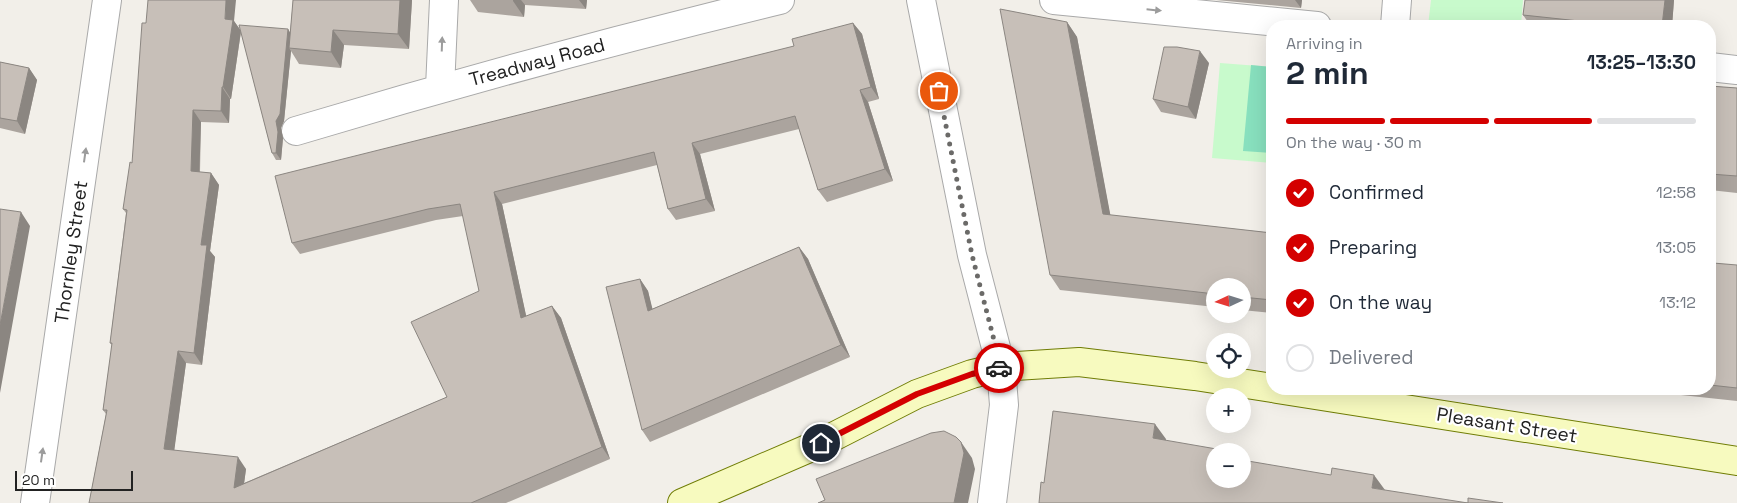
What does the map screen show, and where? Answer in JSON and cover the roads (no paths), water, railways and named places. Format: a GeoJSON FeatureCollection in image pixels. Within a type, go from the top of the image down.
{"type":"FeatureCollection","features":[{"type":"Feature","properties":{"kind":"main road"},"geometry":{"type":"LineString","coordinates":[[682,503],[821,443],[917,394],[972,374],[1001,367],[1078,362],[1195,376],[1266,387]]}},
{"type":"Feature","properties":{"kind":"main road","name":"Pleasant Street"},"geometry":{"type":"LineString","coordinates":[[1315,395],[1737,461]]}},
{"type":"Feature","properties":{"kind":"street","name":"Thornley Street"},"geometry":{"type":"LineString","coordinates":[[35,503],[107,0]]}},
{"type":"Feature","properties":{"kind":"street"},"geometry":{"type":"LineString","coordinates":[[440,88],[444,0]]}},
{"type":"Feature","properties":{"kind":"street","name":"Treadway Road"},"geometry":{"type":"LineString","coordinates":[[296,131],[440,88],[780,0]]}},
{"type":"Feature","properties":{"kind":"street"},"geometry":{"type":"LineString","coordinates":[[921,0],[972,255],[1001,367],[1004,405],[992,503]]}},
{"type":"Feature","properties":{"kind":"street"},"geometry":{"type":"LineString","coordinates":[[1054,0],[1266,21]]}},
{"type":"Feature","properties":{"kind":"street"},"geometry":{"type":"LineString","coordinates":[[1395,20],[1397,0]]}},
{"type":"Feature","properties":{"kind":"street"},"geometry":{"type":"LineString","coordinates":[[1716,68],[1737,70]]}}]}
